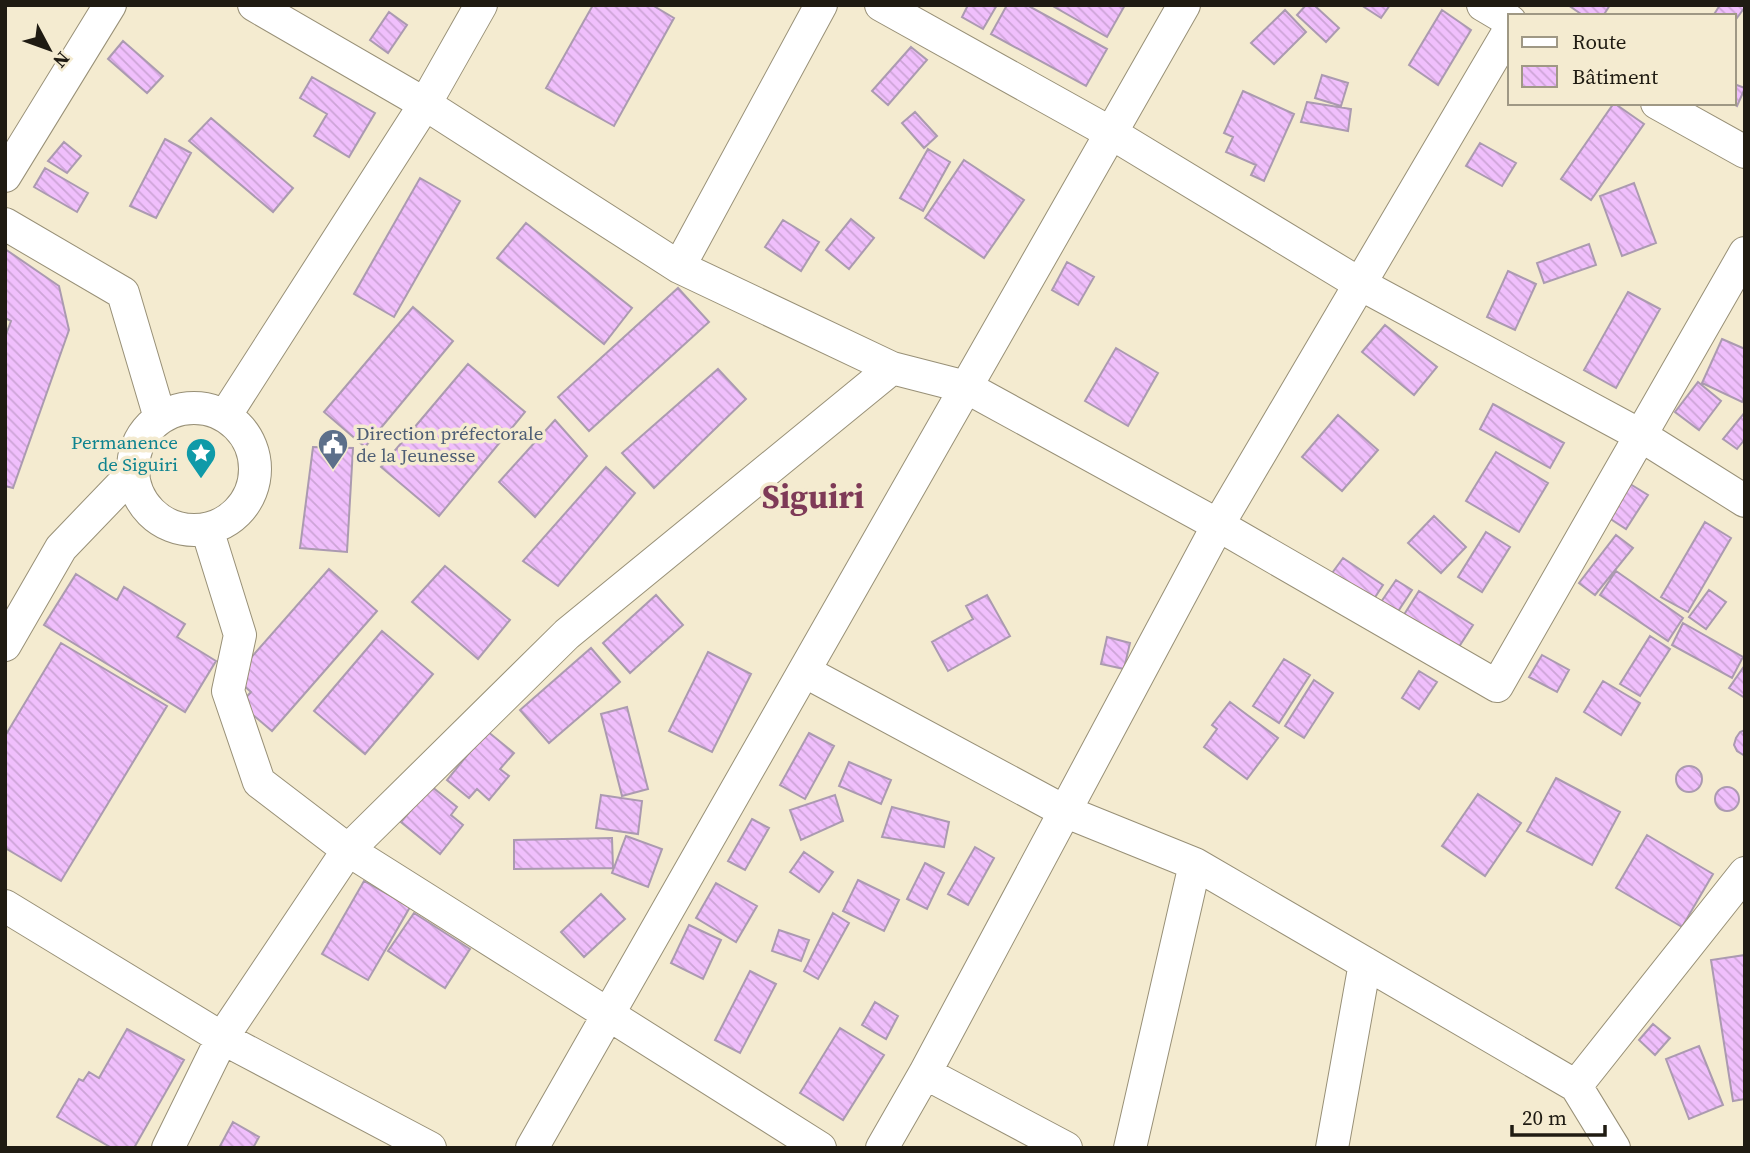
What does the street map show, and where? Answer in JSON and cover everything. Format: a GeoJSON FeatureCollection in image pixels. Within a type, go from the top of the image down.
{"type":"FeatureCollection","features":[{"type":"Feature","properties":{"kind":"street"},"geometry":{"type":"LineString","coordinates":[[5,176],[110,5]]}},
{"type":"Feature","properties":{"kind":"street"},"geometry":{"type":"LineString","coordinates":[[254,5],[425,104],[679,267],[892,368],[966,387],[1219,525],[1497,686],[1745,253]]}},
{"type":"Feature","properties":{"kind":"street"},"geometry":{"type":"LineString","coordinates":[[225,416],[425,104],[481,5]]}},
{"type":"Feature","properties":{"kind":"street"},"geometry":{"type":"LineString","coordinates":[[679,267],[821,5]]}},
{"type":"Feature","properties":{"kind":"street"},"geometry":{"type":"LineString","coordinates":[[881,5],[1111,133],[1360,284],[1640,435],[1745,501]]}},
{"type":"Feature","properties":{"kind":"street"},"geometry":{"type":"LineString","coordinates":[[532,1148],[1184,5]]}},
{"type":"Feature","properties":{"kind":"street"},"geometry":{"type":"LineString","coordinates":[[1483,5],[1508,20]]}},
{"type":"Feature","properties":{"kind":"street"},"geometry":{"type":"LineString","coordinates":[[882,1148],[925,1073],[1219,525],[1508,32]]}},
{"type":"Feature","properties":{"kind":"street"},"geometry":{"type":"LineString","coordinates":[[1661,105],[1745,152]]}},
{"type":"Feature","properties":{"kind":"street"},"geometry":{"type":"LineString","coordinates":[[5,224],[123,293],[160,418]]}},
{"type":"Feature","properties":{"kind":"street"},"geometry":{"type":"LineString","coordinates":[[168,1148],[222,1038],[348,850],[567,634],[892,368]]}},
{"type":"Feature","properties":{"kind":"street"},"geometry":{"type":"LineString","coordinates":[[192,408],[225,416],[241,429],[251,447],[255,468],[252,488],[242,507],[226,521],[207,529],[186,530],[166,524],[149,511],[138,493],[133,473],[136,452],[145,433],[160,418],[176,411],[192,408]]}},
{"type":"Feature","properties":{"kind":"street"},"geometry":{"type":"LineString","coordinates":[[5,645],[61,548],[133,473]]}},
{"type":"Feature","properties":{"kind":"street"},"geometry":{"type":"LineString","coordinates":[[207,529],[240,635],[228,691],[259,782],[348,850],[820,1148]]}},
{"type":"Feature","properties":{"kind":"street"},"geometry":{"type":"LineString","coordinates":[[804,671],[1064,811],[1195,864],[1576,1086],[1614,1148]]}},
{"type":"Feature","properties":{"kind":"street"},"geometry":{"type":"LineString","coordinates":[[1130,1148],[1195,864]]}},
{"type":"Feature","properties":{"kind":"street"},"geometry":{"type":"LineString","coordinates":[[1576,1086],[1745,873]]}},
{"type":"Feature","properties":{"kind":"street"},"geometry":{"type":"LineString","coordinates":[[5,906],[222,1038],[430,1148]]}},
{"type":"Feature","properties":{"kind":"street"},"geometry":{"type":"LineString","coordinates":[[1332,1148],[1365,963]]}},
{"type":"Feature","properties":{"kind":"street"},"geometry":{"type":"LineString","coordinates":[[925,1073],[1066,1148]]}},
{"type":"Feature","properties":{"kind":"building"},"geometry":{"type":"Polygon","coordinates":[[[593,5],[652,5],[674,18],[614,126],[546,88],[593,5]]]}},
{"type":"Feature","properties":{"kind":"building"},"geometry":{"type":"Polygon","coordinates":[[[968,5],[997,5],[983,29],[962,17],[968,5]]]}},
{"type":"Feature","properties":{"kind":"building"},"geometry":{"type":"Polygon","coordinates":[[[1007,5],[1027,5],[1107,49],[1086,86],[991,34],[1007,5]]]}},
{"type":"Feature","properties":{"kind":"building"},"geometry":{"type":"Polygon","coordinates":[[[1051,5],[1125,5],[1107,37],[1051,5]]]}},
{"type":"Feature","properties":{"kind":"building"},"geometry":{"type":"Polygon","coordinates":[[[1306,5],[1314,5],[1339,28],[1326,42],[1297,15],[1306,5]]]}},
{"type":"Feature","properties":{"kind":"building"},"geometry":{"type":"Polygon","coordinates":[[[1361,5],[1390,5],[1381,18],[1361,5]]]}},
{"type":"Feature","properties":{"kind":"building"},"geometry":{"type":"Polygon","coordinates":[[[1568,5],[1610,5],[1604,14],[1581,14],[1568,5]]]}},
{"type":"Feature","properties":{"kind":"building"},"geometry":{"type":"Polygon","coordinates":[[[1720,5],[1745,5],[1736,19],[1736,14],[1714,14],[1720,5]]]}},
{"type":"Feature","properties":{"kind":"building"},"geometry":{"type":"Polygon","coordinates":[[[1285,10],[1306,32],[1274,64],[1251,43],[1285,10]]]}},
{"type":"Feature","properties":{"kind":"building"},"geometry":{"type":"Polygon","coordinates":[[[1442,10],[1471,30],[1438,85],[1409,65],[1442,10]]]}},
{"type":"Feature","properties":{"kind":"building"},"geometry":{"type":"Polygon","coordinates":[[[389,12],[407,25],[388,53],[370,40],[389,12]]]}},
{"type":"Feature","properties":{"kind":"building"},"geometry":{"type":"Polygon","coordinates":[[[123,41],[163,76],[147,93],[108,59],[123,41]]]}},
{"type":"Feature","properties":{"kind":"building"},"geometry":{"type":"Polygon","coordinates":[[[911,47],[927,60],[888,105],[872,91],[911,47]]]}},
{"type":"Feature","properties":{"kind":"building"},"geometry":{"type":"Polygon","coordinates":[[[1322,75],[1348,83],[1341,106],[1315,98],[1322,75]]]}},
{"type":"Feature","properties":{"kind":"building"},"geometry":{"type":"Polygon","coordinates":[[[312,77],[375,113],[349,157],[314,136],[327,114],[300,98],[312,77]]]}},
{"type":"Feature","properties":{"kind":"building"},"geometry":{"type":"Polygon","coordinates":[[[1736,85],[1745,88],[1735,105],[1736,85]]]}},
{"type":"Feature","properties":{"kind":"building"},"geometry":{"type":"Polygon","coordinates":[[[1243,91],[1294,114],[1264,181],[1251,175],[1256,165],[1226,152],[1233,137],[1224,133],[1243,91]]]}},
{"type":"Feature","properties":{"kind":"building"},"geometry":{"type":"Polygon","coordinates":[[[1307,102],[1351,109],[1348,131],[1301,122],[1307,102]]]}},
{"type":"Feature","properties":{"kind":"building"},"geometry":{"type":"Polygon","coordinates":[[[1613,105],[1617,105],[1644,124],[1591,200],[1561,179],[1613,105]]]}},
{"type":"Feature","properties":{"kind":"building"},"geometry":{"type":"Polygon","coordinates":[[[915,112],[937,136],[924,148],[902,123],[915,112]]]}},
{"type":"Feature","properties":{"kind":"building"},"geometry":{"type":"Polygon","coordinates":[[[211,118],[293,188],[273,212],[189,141],[211,118]]]}},
{"type":"Feature","properties":{"kind":"building"},"geometry":{"type":"Polygon","coordinates":[[[165,139],[191,153],[156,218],[130,206],[165,139]]]}},
{"type":"Feature","properties":{"kind":"building"},"geometry":{"type":"Polygon","coordinates":[[[64,142],[81,156],[67,173],[48,161],[64,142]]]}},
{"type":"Feature","properties":{"kind":"building"},"geometry":{"type":"Polygon","coordinates":[[[1480,143],[1516,163],[1502,186],[1466,166],[1480,143]]]}},
{"type":"Feature","properties":{"kind":"building"},"geometry":{"type":"Polygon","coordinates":[[[928,149],[950,162],[923,211],[900,198],[928,149]]]}},
{"type":"Feature","properties":{"kind":"building"},"geometry":{"type":"Polygon","coordinates":[[[964,160],[1024,200],[984,258],[925,218],[964,160]]]}},
{"type":"Feature","properties":{"kind":"building"},"geometry":{"type":"Polygon","coordinates":[[[45,168],[88,193],[77,212],[34,187],[45,168]]]}},
{"type":"Feature","properties":{"kind":"building"},"geometry":{"type":"Polygon","coordinates":[[[420,178],[460,201],[394,317],[354,294],[420,178]]]}},
{"type":"Feature","properties":{"kind":"building"},"geometry":{"type":"Polygon","coordinates":[[[1634,183],[1656,243],[1622,256],[1600,196],[1634,183]]]}},
{"type":"Feature","properties":{"kind":"building"},"geometry":{"type":"Polygon","coordinates":[[[851,219],[874,238],[849,269],[826,250],[851,219]]]}},
{"type":"Feature","properties":{"kind":"building"},"geometry":{"type":"Polygon","coordinates":[[[783,220],[819,242],[801,271],[765,247],[783,220]]]}},
{"type":"Feature","properties":{"kind":"building"},"geometry":{"type":"Polygon","coordinates":[[[526,223],[632,308],[604,344],[497,258],[526,223]]]}},
{"type":"Feature","properties":{"kind":"building"},"geometry":{"type":"Polygon","coordinates":[[[1589,244],[1596,265],[1544,283],[1537,263],[1589,244]]]}},
{"type":"Feature","properties":{"kind":"building"},"geometry":{"type":"Polygon","coordinates":[[[5,249],[59,286],[69,330],[13,488],[5,486],[5,337],[11,321],[5,318],[5,249]]]}},
{"type":"Feature","properties":{"kind":"building"},"geometry":{"type":"Polygon","coordinates":[[[1067,262],[1094,277],[1078,305],[1052,290],[1067,262]]]}},
{"type":"Feature","properties":{"kind":"building"},"geometry":{"type":"Polygon","coordinates":[[[1508,271],[1536,284],[1515,330],[1487,317],[1508,271]]]}},
{"type":"Feature","properties":{"kind":"building"},"geometry":{"type":"Polygon","coordinates":[[[678,288],[709,322],[589,431],[558,397],[678,288]]]}},
{"type":"Feature","properties":{"kind":"building"},"geometry":{"type":"Polygon","coordinates":[[[1628,292],[1660,309],[1616,388],[1584,370],[1628,292]]]}},
{"type":"Feature","properties":{"kind":"building"},"geometry":{"type":"Polygon","coordinates":[[[413,307],[453,341],[365,447],[324,412],[413,307]]]}},
{"type":"Feature","properties":{"kind":"building"},"geometry":{"type":"Polygon","coordinates":[[[1385,325],[1437,367],[1414,395],[1362,352],[1385,325]]]}},
{"type":"Feature","properties":{"kind":"building"},"geometry":{"type":"Polygon","coordinates":[[[1722,339],[1745,349],[1745,396],[1742,402],[1702,383],[1722,339]]]}},
{"type":"Feature","properties":{"kind":"building"},"geometry":{"type":"Polygon","coordinates":[[[1116,348],[1158,373],[1128,426],[1085,401],[1116,348]]]}},
{"type":"Feature","properties":{"kind":"building"},"geometry":{"type":"Polygon","coordinates":[[[468,364],[525,412],[439,516],[381,467],[468,364]]]}},
{"type":"Feature","properties":{"kind":"building"},"geometry":{"type":"Polygon","coordinates":[[[718,369],[746,399],[654,488],[622,453],[718,369]]]}},
{"type":"Feature","properties":{"kind":"building"},"geometry":{"type":"Polygon","coordinates":[[[1698,382],[1721,401],[1699,430],[1675,412],[1698,382]]]}},
{"type":"Feature","properties":{"kind":"building"},"geometry":{"type":"Polygon","coordinates":[[[1493,404],[1564,443],[1550,468],[1480,429],[1493,404]]]}},
{"type":"Feature","properties":{"kind":"building"},"geometry":{"type":"Polygon","coordinates":[[[1745,412],[1745,439],[1737,449],[1723,439],[1745,412]]]}},
{"type":"Feature","properties":{"kind":"building"},"geometry":{"type":"Polygon","coordinates":[[[1338,415],[1378,450],[1342,491],[1302,457],[1338,415]]]}},
{"type":"Feature","properties":{"kind":"building"},"geometry":{"type":"Polygon","coordinates":[[[555,420],[587,456],[535,517],[499,482],[555,420]]]}},
{"type":"Feature","properties":{"kind":"building"},"geometry":{"type":"Polygon","coordinates":[[[313,447],[353,448],[347,552],[300,548],[313,447]]]}},
{"type":"Feature","properties":{"kind":"building"},"geometry":{"type":"Polygon","coordinates":[[[1496,452],[1548,483],[1519,532],[1466,501],[1496,452]]]}},
{"type":"Feature","properties":{"kind":"building"},"geometry":{"type":"Polygon","coordinates":[[[606,467],[635,493],[558,586],[523,561],[606,467]]]}},
{"type":"Feature","properties":{"kind":"building"},"geometry":{"type":"Polygon","coordinates":[[[1627,482],[1648,495],[1626,529],[1606,516],[1627,482]]]}},
{"type":"Feature","properties":{"kind":"building"},"geometry":{"type":"Polygon","coordinates":[[[1434,516],[1466,547],[1441,573],[1408,543],[1434,516]]]}},
{"type":"Feature","properties":{"kind":"building"},"geometry":{"type":"Polygon","coordinates":[[[1705,522],[1731,538],[1688,612],[1661,597],[1705,522]]]}},
{"type":"Feature","properties":{"kind":"building"},"geometry":{"type":"Polygon","coordinates":[[[1486,532],[1510,547],[1482,592],[1458,577],[1486,532]]]}},
{"type":"Feature","properties":{"kind":"building"},"geometry":{"type":"Polygon","coordinates":[[[1616,535],[1633,548],[1595,595],[1579,583],[1616,535]]]}},
{"type":"Feature","properties":{"kind":"building"},"geometry":{"type":"Polygon","coordinates":[[[1343,558],[1383,585],[1368,608],[1327,580],[1343,558]]]}},
{"type":"Feature","properties":{"kind":"building"},"geometry":{"type":"Polygon","coordinates":[[[445,566],[510,620],[478,659],[412,602],[445,566]]]}},
{"type":"Feature","properties":{"kind":"building"},"geometry":{"type":"Polygon","coordinates":[[[329,569],[377,611],[272,731],[240,704],[251,692],[234,677],[329,569]]]}},
{"type":"Feature","properties":{"kind":"building"},"geometry":{"type":"Polygon","coordinates":[[[1616,571],[1683,618],[1668,641],[1600,595],[1616,571]]]}},
{"type":"Feature","properties":{"kind":"building"},"geometry":{"type":"Polygon","coordinates":[[[76,574],[117,600],[124,587],[185,624],[177,637],[216,661],[185,712],[44,625],[76,574]]]}},
{"type":"Feature","properties":{"kind":"building"},"geometry":{"type":"Polygon","coordinates":[[[1396,580],[1412,590],[1395,616],[1379,605],[1396,580]]]}},
{"type":"Feature","properties":{"kind":"building"},"geometry":{"type":"Polygon","coordinates":[[[1709,590],[1726,602],[1706,629],[1689,617],[1709,590]]]}},
{"type":"Feature","properties":{"kind":"building"},"geometry":{"type":"Polygon","coordinates":[[[1419,591],[1473,625],[1453,656],[1400,621],[1419,591]]]}},
{"type":"Feature","properties":{"kind":"building"},"geometry":{"type":"Polygon","coordinates":[[[656,595],[683,625],[630,673],[603,643],[656,595]]]}},
{"type":"Feature","properties":{"kind":"building"},"geometry":{"type":"Polygon","coordinates":[[[987,595],[1010,636],[948,671],[932,642],[973,619],[966,606],[987,595]]]}},
{"type":"Feature","properties":{"kind":"building"},"geometry":{"type":"Polygon","coordinates":[[[1683,623],[1743,657],[1732,678],[1672,645],[1683,623]]]}},
{"type":"Feature","properties":{"kind":"building"},"geometry":{"type":"Polygon","coordinates":[[[382,631],[433,674],[365,754],[314,711],[382,631]]]}},
{"type":"Feature","properties":{"kind":"building"},"geometry":{"type":"Polygon","coordinates":[[[1650,636],[1670,649],[1640,696],[1620,684],[1650,636]]]}},
{"type":"Feature","properties":{"kind":"building"},"geometry":{"type":"Polygon","coordinates":[[[1107,637],[1130,643],[1124,669],[1101,664],[1107,637]]]}},
{"type":"Feature","properties":{"kind":"building"},"geometry":{"type":"Polygon","coordinates":[[[61,643],[167,706],[61,881],[5,848],[5,736],[61,643]]]}},
{"type":"Feature","properties":{"kind":"building"},"geometry":{"type":"Polygon","coordinates":[[[591,648],[620,682],[549,743],[520,710],[591,648]]]}},
{"type":"Feature","properties":{"kind":"building"},"geometry":{"type":"Polygon","coordinates":[[[708,652],[751,674],[712,752],[669,731],[708,652]]]}},
{"type":"Feature","properties":{"kind":"building"},"geometry":{"type":"Polygon","coordinates":[[[1542,655],[1569,670],[1557,692],[1529,677],[1542,655]]]}},
{"type":"Feature","properties":{"kind":"building"},"geometry":{"type":"Polygon","coordinates":[[[1284,659],[1310,675],[1279,723],[1253,706],[1284,659]]]}},
{"type":"Feature","properties":{"kind":"building"},"geometry":{"type":"Polygon","coordinates":[[[1745,665],[1745,698],[1729,688],[1745,665]]]}},
{"type":"Feature","properties":{"kind":"building"},"geometry":{"type":"Polygon","coordinates":[[[1419,671],[1437,682],[1419,709],[1402,698],[1419,671]]]}},
{"type":"Feature","properties":{"kind":"building"},"geometry":{"type":"Polygon","coordinates":[[[1314,680],[1333,693],[1304,738],[1285,726],[1314,680]]]}},
{"type":"Feature","properties":{"kind":"building"},"geometry":{"type":"Polygon","coordinates":[[[1603,681],[1640,703],[1621,735],[1584,712],[1603,681]]]}},
{"type":"Feature","properties":{"kind":"building"},"geometry":{"type":"Polygon","coordinates":[[[1230,702],[1278,738],[1247,779],[1204,747],[1217,729],[1212,725],[1230,702]]]}},
{"type":"Feature","properties":{"kind":"building"},"geometry":{"type":"Polygon","coordinates":[[[627,707],[648,789],[622,796],[601,714],[627,707]]]}},
{"type":"Feature","properties":{"kind":"building"},"geometry":{"type":"Polygon","coordinates":[[[1745,730],[1745,756],[1737,751],[1734,745],[1740,732],[1745,730]]]}},
{"type":"Feature","properties":{"kind":"building"},"geometry":{"type":"Polygon","coordinates":[[[487,731],[514,753],[500,769],[509,776],[489,800],[477,789],[469,798],[447,780],[487,731]]]}},
{"type":"Feature","properties":{"kind":"building"},"geometry":{"type":"Polygon","coordinates":[[[809,733],[834,746],[805,799],[780,785],[809,733]]]}},
{"type":"Feature","properties":{"kind":"building"},"geometry":{"type":"Polygon","coordinates":[[[849,762],[891,780],[881,804],[839,786],[849,762]]]}},
{"type":"Feature","properties":{"kind":"building"},"geometry":{"type":"Polygon","coordinates":[[[1689,766],[1698,770],[1702,779],[1698,788],[1689,792],[1680,788],[1676,779],[1680,770],[1689,766]]]}},
{"type":"Feature","properties":{"kind":"building"},"geometry":{"type":"Polygon","coordinates":[[[1556,778],[1620,812],[1592,865],[1527,831],[1556,778]]]}},
{"type":"Feature","properties":{"kind":"building"},"geometry":{"type":"Polygon","coordinates":[[[431,786],[457,807],[451,815],[463,825],[440,854],[401,822],[431,786]]]}},
{"type":"Feature","properties":{"kind":"building"},"geometry":{"type":"Polygon","coordinates":[[[1727,787],[1738,794],[1739,799],[1732,810],[1727,811],[1716,804],[1715,799],[1722,788],[1727,787]]]}},
{"type":"Feature","properties":{"kind":"building"},"geometry":{"type":"Polygon","coordinates":[[[1478,794],[1521,823],[1485,876],[1442,846],[1478,794]]]}},
{"type":"Feature","properties":{"kind":"building"},"geometry":{"type":"Polygon","coordinates":[[[601,795],[642,801],[638,834],[596,828],[601,795]]]}},
{"type":"Feature","properties":{"kind":"building"},"geometry":{"type":"Polygon","coordinates":[[[835,795],[843,821],[801,840],[790,810],[835,795]]]}},
{"type":"Feature","properties":{"kind":"building"},"geometry":{"type":"Polygon","coordinates":[[[892,807],[949,822],[944,847],[882,837],[892,807]]]}},
{"type":"Feature","properties":{"kind":"building"},"geometry":{"type":"Polygon","coordinates":[[[752,819],[769,828],[745,870],[728,861],[752,819]]]}},
{"type":"Feature","properties":{"kind":"building"},"geometry":{"type":"Polygon","coordinates":[[[1647,835],[1713,874],[1682,927],[1616,888],[1647,835]]]}},
{"type":"Feature","properties":{"kind":"building"},"geometry":{"type":"Polygon","coordinates":[[[626,836],[662,849],[648,887],[612,873],[626,836]]]}},
{"type":"Feature","properties":{"kind":"building"},"geometry":{"type":"Polygon","coordinates":[[[612,838],[613,868],[514,869],[514,840],[612,838]]]}},
{"type":"Feature","properties":{"kind":"building"},"geometry":{"type":"Polygon","coordinates":[[[975,847],[994,858],[968,905],[948,894],[975,847]]]}},
{"type":"Feature","properties":{"kind":"building"},"geometry":{"type":"Polygon","coordinates":[[[804,852],[833,872],[819,892],[790,872],[804,852]]]}},
{"type":"Feature","properties":{"kind":"building"},"geometry":{"type":"Polygon","coordinates":[[[925,863],[944,873],[927,909],[907,899],[925,863]]]}},
{"type":"Feature","properties":{"kind":"building"},"geometry":{"type":"Polygon","coordinates":[[[858,880],[899,900],[884,931],[843,911],[858,880]]]}},
{"type":"Feature","properties":{"kind":"building"},"geometry":{"type":"Polygon","coordinates":[[[364,881],[410,907],[368,980],[322,954],[364,881]]]}},
{"type":"Feature","properties":{"kind":"building"},"geometry":{"type":"Polygon","coordinates":[[[716,883],[757,906],[736,942],[696,918],[716,883]]]}},
{"type":"Feature","properties":{"kind":"building"},"geometry":{"type":"Polygon","coordinates":[[[601,894],[625,919],[584,957],[561,932],[601,894]]]}},
{"type":"Feature","properties":{"kind":"building"},"geometry":{"type":"Polygon","coordinates":[[[414,913],[470,949],[445,988],[388,951],[414,913]]]}},
{"type":"Feature","properties":{"kind":"building"},"geometry":{"type":"Polygon","coordinates":[[[833,913],[849,923],[818,979],[804,971],[833,913]]]}},
{"type":"Feature","properties":{"kind":"building"},"geometry":{"type":"Polygon","coordinates":[[[689,925],[721,940],[703,979],[671,963],[689,925]]]}},
{"type":"Feature","properties":{"kind":"building"},"geometry":{"type":"Polygon","coordinates":[[[779,930],[809,940],[801,961],[772,951],[779,930]]]}},
{"type":"Feature","properties":{"kind":"building"},"geometry":{"type":"Polygon","coordinates":[[[1745,955],[1745,1099],[1733,1101],[1711,960],[1745,955]]]}},
{"type":"Feature","properties":{"kind":"building"},"geometry":{"type":"Polygon","coordinates":[[[750,971],[776,984],[740,1053],[715,1040],[750,971]]]}},
{"type":"Feature","properties":{"kind":"building"},"geometry":{"type":"Polygon","coordinates":[[[875,1002],[898,1016],[886,1039],[862,1025],[875,1002]]]}},
{"type":"Feature","properties":{"kind":"building"},"geometry":{"type":"Polygon","coordinates":[[[1653,1024],[1670,1038],[1655,1055],[1639,1040],[1653,1024]]]}},
{"type":"Feature","properties":{"kind":"building"},"geometry":{"type":"Polygon","coordinates":[[[840,1028],[884,1055],[843,1120],[800,1093],[840,1028]]]}},
{"type":"Feature","properties":{"kind":"building"},"geometry":{"type":"Polygon","coordinates":[[[127,1029],[184,1060],[134,1148],[112,1148],[57,1117],[79,1079],[83,1081],[89,1072],[99,1078],[127,1029]]]}},
{"type":"Feature","properties":{"kind":"building"},"geometry":{"type":"Polygon","coordinates":[[[1699,1046],[1723,1105],[1689,1119],[1666,1059],[1699,1046]]]}},
{"type":"Feature","properties":{"kind":"building"},"geometry":{"type":"Polygon","coordinates":[[[233,1122],[259,1137],[253,1148],[219,1148],[233,1122]]]}},
{"type":"Feature","properties":{"kind":"place","name":"Direction préfectorale de la Jeunesse"},"geometry":{"type":"Point","coordinates":[333,471]}},
{"type":"Feature","properties":{"kind":"place","name":"Permanence de Siguiri"},"geometry":{"type":"Point","coordinates":[201,480]}},
{"type":"Feature","properties":{"kind":"district","name":"Siguiri"},"geometry":{"type":"Point","coordinates":[813,496]}}]}
